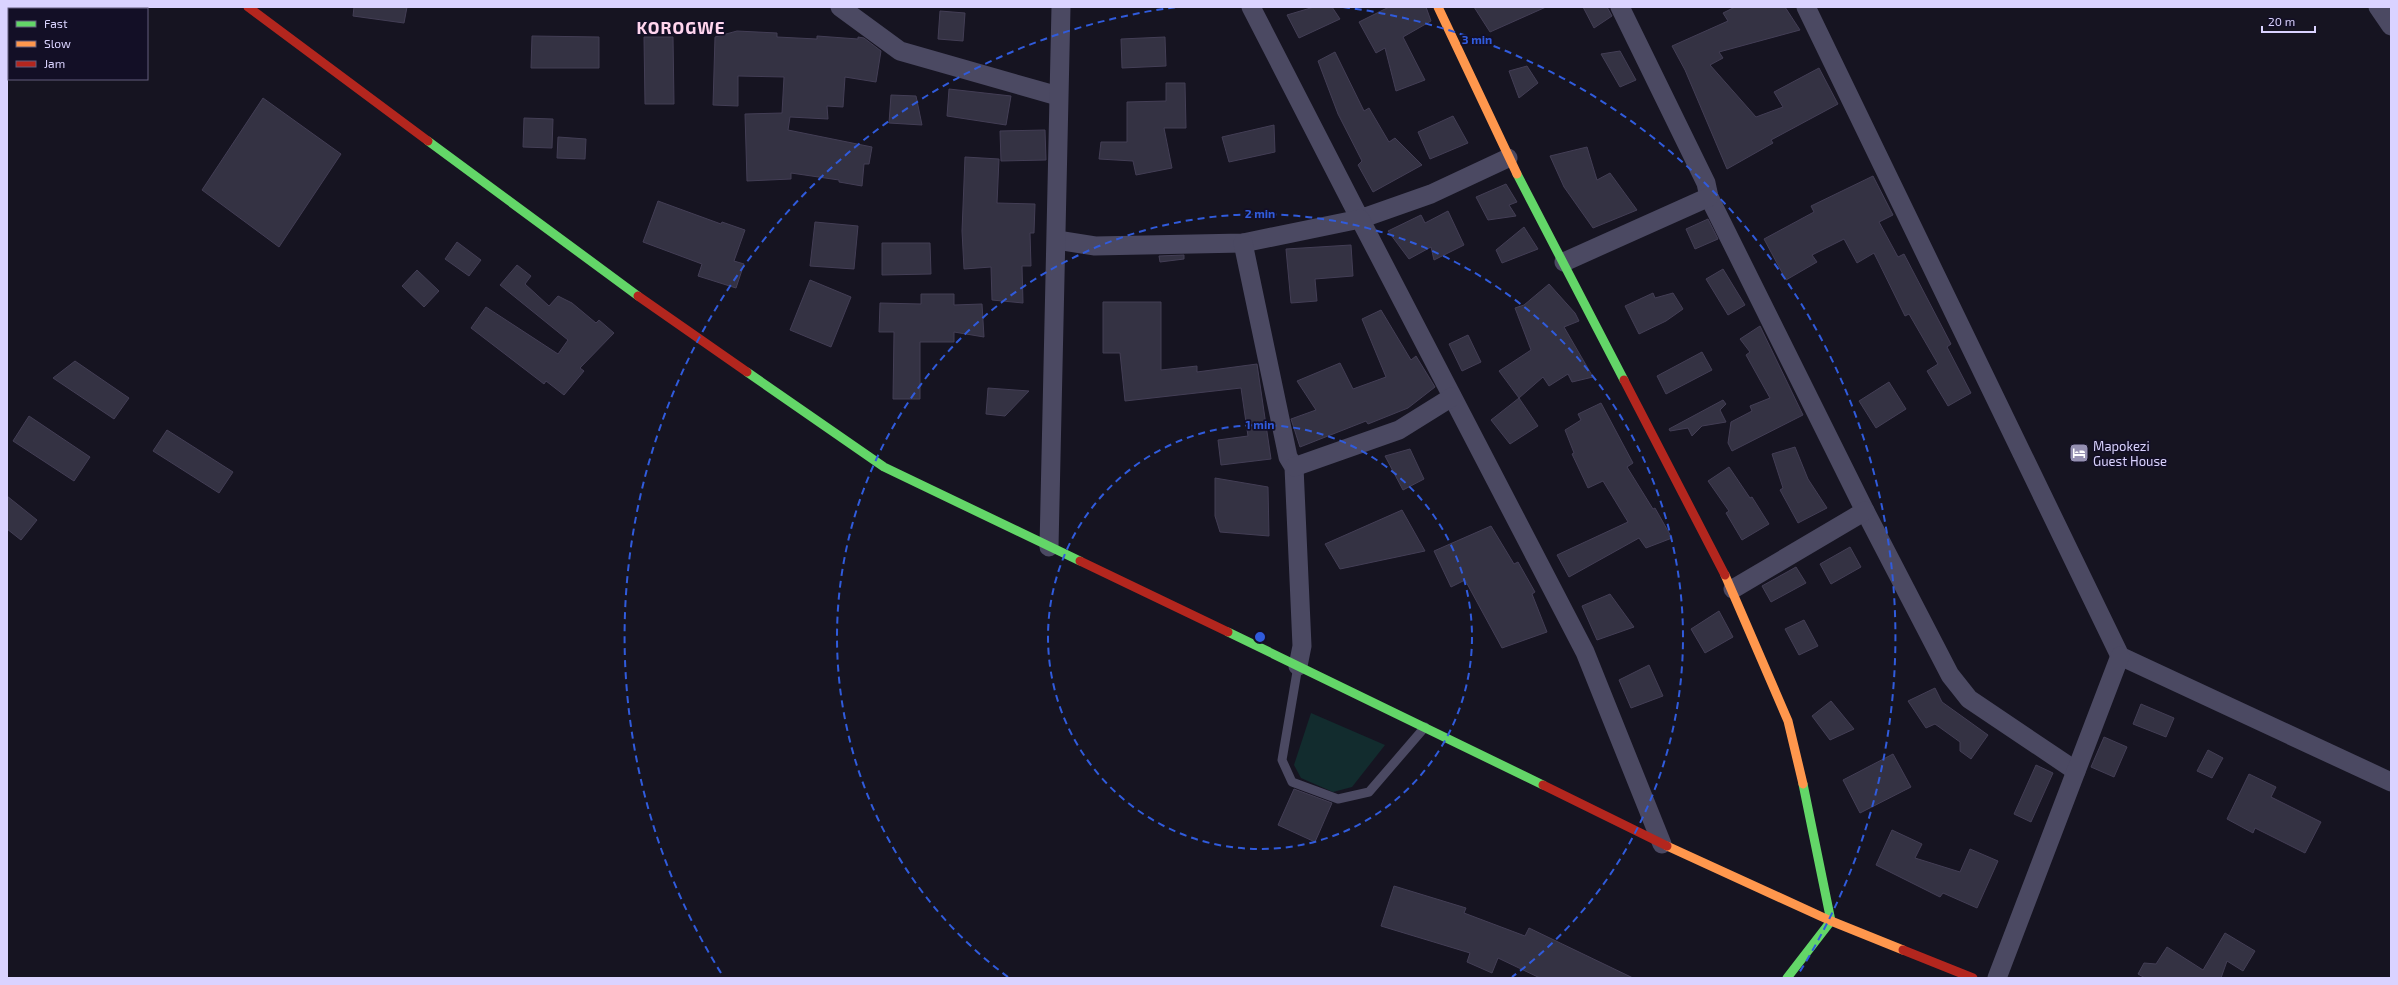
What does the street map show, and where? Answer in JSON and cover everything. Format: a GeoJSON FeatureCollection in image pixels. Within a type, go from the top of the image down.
{"type":"FeatureCollection","features":[{"type":"Feature","properties":{"kind":"main road"},"geometry":{"type":"LineString","coordinates":[[248,7],[630,290],[884,467],[1425,727],[1662,844],[1831,921],[1973,978]]}},
{"type":"Feature","properties":{"kind":"main road"},"geometry":{"type":"LineString","coordinates":[[1438,7],[1508,158],[1564,262],[1733,589],[1788,721],[1818,851],[1831,921],[1787,978]]}},
{"type":"Feature","properties":{"kind":"street"},"geometry":{"type":"LineString","coordinates":[[840,7],[900,51],[1058,96]]}},
{"type":"Feature","properties":{"kind":"street"},"geometry":{"type":"LineString","coordinates":[[1049,547],[1061,7]]}},
{"type":"Feature","properties":{"kind":"street"},"geometry":{"type":"LineString","coordinates":[[1251,7],[1585,652],[1662,844]]}},
{"type":"Feature","properties":{"kind":"street"},"geometry":{"type":"LineString","coordinates":[[1620,7],[1706,183],[1709,197],[1865,511],[1950,675],[1969,699],[2076,771]]}},
{"type":"Feature","properties":{"kind":"street"},"geometry":{"type":"LineString","coordinates":[[1806,7],[2120,656],[2391,782]]}},
{"type":"Feature","properties":{"kind":"street"},"geometry":{"type":"LineString","coordinates":[[2378,7],[2391,26]]}},
{"type":"Feature","properties":{"kind":"street"},"geometry":{"type":"LineString","coordinates":[[1057,240],[1095,246],[1243,243],[1360,219],[1431,194],[1508,158]]}},
{"type":"Feature","properties":{"kind":"street"},"geometry":{"type":"LineString","coordinates":[[1564,262],[1709,197]]}},
{"type":"Feature","properties":{"kind":"street"},"geometry":{"type":"LineString","coordinates":[[1243,243],[1288,457],[1294,467],[1302,646],[1298,666]]}},
{"type":"Feature","properties":{"kind":"street"},"geometry":{"type":"LineString","coordinates":[[1294,467],[1399,430],[1452,397]]}},
{"type":"Feature","properties":{"kind":"street"},"geometry":{"type":"LineString","coordinates":[[1733,589],[1865,511]]}},
{"type":"Feature","properties":{"kind":"street"},"geometry":{"type":"LineString","coordinates":[[1997,978],[2120,656]]}},
{"type":"Feature","properties":{"kind":"lane"},"geometry":{"type":"LineString","coordinates":[[1298,666],[1282,760],[1292,782],[1338,799],[1369,792],[1425,727]]}},
{"type":"Feature","properties":{"kind":"green space"},"geometry":{"type":"Polygon","coordinates":[[[1311,713],[1385,745],[1352,787],[1333,792],[1301,778],[1294,765],[1311,713]]]}},
{"type":"Feature","properties":{"kind":"building"},"geometry":{"type":"Polygon","coordinates":[[[354,7],[407,7],[404,23],[353,16],[354,7]]]}},
{"type":"Feature","properties":{"kind":"building"},"geometry":{"type":"Polygon","coordinates":[[[1314,7],[1332,7],[1340,19],[1299,38],[1287,15],[1314,7]]]}},
{"type":"Feature","properties":{"kind":"building"},"geometry":{"type":"Polygon","coordinates":[[[1389,7],[1426,7],[1431,21],[1403,37],[1425,80],[1396,91],[1385,48],[1376,53],[1359,22],[1389,7]]]}},
{"type":"Feature","properties":{"kind":"building"},"geometry":{"type":"Polygon","coordinates":[[[1474,7],[1546,7],[1490,32],[1474,7]]]}},
{"type":"Feature","properties":{"kind":"building"},"geometry":{"type":"Polygon","coordinates":[[[1583,7],[1607,7],[1612,16],[1594,28],[1583,7]]]}},
{"type":"Feature","properties":{"kind":"building"},"geometry":{"type":"Polygon","coordinates":[[[1735,7],[1785,7],[1800,30],[1719,52],[1723,58],[1710,65],[1756,117],[1783,107],[1774,92],[1819,68],[1838,104],[1771,140],[1773,143],[1727,169],[1685,70],[1672,46],[1728,21],[1723,13],[1735,7]]]}},
{"type":"Feature","properties":{"kind":"building"},"geometry":{"type":"Polygon","coordinates":[[[940,11],[965,13],[963,41],[938,39],[940,11]]]}},
{"type":"Feature","properties":{"kind":"building"},"geometry":{"type":"Polygon","coordinates":[[[737,31],[777,33],[777,37],[817,39],[817,36],[858,39],[858,37],[864,38],[881,51],[876,82],[845,77],[843,107],[827,106],[828,119],[790,117],[788,130],[872,147],[869,164],[864,164],[862,186],[839,182],[839,180],[791,173],[791,179],[747,181],[745,114],[782,113],[784,77],[738,76],[738,106],[713,105],[715,37],[737,31]]]}},
{"type":"Feature","properties":{"kind":"building"},"geometry":{"type":"Polygon","coordinates":[[[532,36],[599,37],[599,68],[531,68],[532,36]]]}},
{"type":"Feature","properties":{"kind":"building"},"geometry":{"type":"Polygon","coordinates":[[[644,37],[673,37],[674,104],[645,104],[644,37]]]}},
{"type":"Feature","properties":{"kind":"building"},"geometry":{"type":"Polygon","coordinates":[[[1165,37],[1166,66],[1122,68],[1121,39],[1165,37]]]}},
{"type":"Feature","properties":{"kind":"building"},"geometry":{"type":"Polygon","coordinates":[[[1620,51],[1636,80],[1620,87],[1601,54],[1620,51]]]}},
{"type":"Feature","properties":{"kind":"building"},"geometry":{"type":"Polygon","coordinates":[[[1335,52],[1364,111],[1369,108],[1389,142],[1395,138],[1422,165],[1373,192],[1358,165],[1362,161],[1338,114],[1318,61],[1335,52]]]}},
{"type":"Feature","properties":{"kind":"building"},"geometry":{"type":"Polygon","coordinates":[[[1527,66],[1538,83],[1519,98],[1509,71],[1527,66]]]}},
{"type":"Feature","properties":{"kind":"building"},"geometry":{"type":"Polygon","coordinates":[[[1166,83],[1185,83],[1186,128],[1164,128],[1172,168],[1136,175],[1133,161],[1099,159],[1101,142],[1127,142],[1127,102],[1166,101],[1166,83]]]}},
{"type":"Feature","properties":{"kind":"building"},"geometry":{"type":"Polygon","coordinates":[[[949,89],[1011,96],[1006,125],[947,116],[949,89]]]}},
{"type":"Feature","properties":{"kind":"building"},"geometry":{"type":"Polygon","coordinates":[[[891,95],[916,96],[922,125],[889,123],[891,95]]]}},
{"type":"Feature","properties":{"kind":"building"},"geometry":{"type":"Polygon","coordinates":[[[263,98],[341,154],[279,247],[202,190],[263,98]]]}},
{"type":"Feature","properties":{"kind":"building"},"geometry":{"type":"Polygon","coordinates":[[[1453,116],[1468,143],[1430,159],[1418,132],[1453,116]]]}},
{"type":"Feature","properties":{"kind":"building"},"geometry":{"type":"Polygon","coordinates":[[[524,118],[553,119],[552,148],[523,147],[524,118]]]}},
{"type":"Feature","properties":{"kind":"building"},"geometry":{"type":"Polygon","coordinates":[[[1274,125],[1275,152],[1229,162],[1222,137],[1274,125]]]}},
{"type":"Feature","properties":{"kind":"building"},"geometry":{"type":"Polygon","coordinates":[[[1045,130],[1046,160],[1001,161],[1000,131],[1045,130]]]}},
{"type":"Feature","properties":{"kind":"building"},"geometry":{"type":"Polygon","coordinates":[[[558,137],[586,139],[585,159],[557,158],[558,137]]]}},
{"type":"Feature","properties":{"kind":"building"},"geometry":{"type":"Polygon","coordinates":[[[1587,147],[1597,180],[1610,173],[1637,210],[1593,228],[1564,187],[1550,156],[1587,147]]]}},
{"type":"Feature","properties":{"kind":"building"},"geometry":{"type":"Polygon","coordinates":[[[965,157],[999,159],[997,203],[1035,204],[1034,233],[1030,233],[1031,266],[1022,266],[1023,303],[992,300],[991,267],[964,269],[962,231],[965,157]]]}},
{"type":"Feature","properties":{"kind":"building"},"geometry":{"type":"Polygon","coordinates":[[[1873,176],[1893,215],[1879,222],[1898,257],[1904,254],[1951,344],[1947,347],[1971,393],[1948,406],[1927,371],[1938,364],[1909,314],[1905,316],[1874,253],[1857,263],[1844,239],[1812,255],[1817,262],[1786,280],[1764,239],[1814,212],[1811,206],[1873,176]]]}},
{"type":"Feature","properties":{"kind":"building"},"geometry":{"type":"Polygon","coordinates":[[[1506,184],[1517,202],[1509,205],[1516,216],[1488,220],[1476,197],[1506,184]]]}},
{"type":"Feature","properties":{"kind":"building"},"geometry":{"type":"Polygon","coordinates":[[[658,201],[721,224],[722,222],[745,230],[734,261],[744,264],[736,288],[698,276],[702,264],[643,242],[658,201]]]}},
{"type":"Feature","properties":{"kind":"building"},"geometry":{"type":"Polygon","coordinates":[[[1448,211],[1464,245],[1434,260],[1431,247],[1409,259],[1388,231],[1421,215],[1425,223],[1448,211]]]}},
{"type":"Feature","properties":{"kind":"building"},"geometry":{"type":"Polygon","coordinates":[[[1708,219],[1718,239],[1695,249],[1686,229],[1708,219]]]}},
{"type":"Feature","properties":{"kind":"building"},"geometry":{"type":"Polygon","coordinates":[[[815,222],[858,226],[854,269],[810,266],[815,222]]]}},
{"type":"Feature","properties":{"kind":"building"},"geometry":{"type":"Polygon","coordinates":[[[1524,227],[1538,249],[1502,263],[1496,250],[1524,227]]]}},
{"type":"Feature","properties":{"kind":"building"},"geometry":{"type":"Polygon","coordinates":[[[457,242],[481,260],[469,276],[445,259],[457,242]]]}},
{"type":"Feature","properties":{"kind":"building"},"geometry":{"type":"Polygon","coordinates":[[[882,243],[930,243],[931,274],[882,275],[882,243]]]}},
{"type":"Feature","properties":{"kind":"building"},"geometry":{"type":"Polygon","coordinates":[[[1351,245],[1353,276],[1315,279],[1317,301],[1291,303],[1286,249],[1351,245]]]}},
{"type":"Feature","properties":{"kind":"building"},"geometry":{"type":"Polygon","coordinates":[[[1184,255],[1184,259],[1160,262],[1159,256],[1184,255]]]}},
{"type":"Feature","properties":{"kind":"building"},"geometry":{"type":"Polygon","coordinates":[[[517,265],[531,276],[525,284],[549,306],[558,296],[572,303],[596,323],[599,320],[614,333],[580,368],[584,371],[564,395],[546,381],[544,384],[471,328],[486,307],[558,354],[568,340],[500,285],[517,265]]]}},
{"type":"Feature","properties":{"kind":"building"},"geometry":{"type":"Polygon","coordinates":[[[1723,269],[1745,305],[1728,315],[1706,279],[1723,269]]]}},
{"type":"Feature","properties":{"kind":"building"},"geometry":{"type":"Polygon","coordinates":[[[417,270],[439,291],[424,307],[402,286],[417,270]]]}},
{"type":"Feature","properties":{"kind":"building"},"geometry":{"type":"Polygon","coordinates":[[[810,280],[851,297],[831,347],[790,330],[810,280]]]}},
{"type":"Feature","properties":{"kind":"building"},"geometry":{"type":"Polygon","coordinates":[[[1549,284],[1575,313],[1579,321],[1564,327],[1593,377],[1572,382],[1568,374],[1549,386],[1543,377],[1519,398],[1499,371],[1531,350],[1515,308],[1524,305],[1549,284]]]}},
{"type":"Feature","properties":{"kind":"building"},"geometry":{"type":"Polygon","coordinates":[[[1653,293],[1655,298],[1673,293],[1683,309],[1666,321],[1639,334],[1625,306],[1653,293]]]}},
{"type":"Feature","properties":{"kind":"building"},"geometry":{"type":"Polygon","coordinates":[[[921,294],[954,294],[954,305],[982,304],[984,337],[954,332],[954,342],[920,342],[920,399],[893,399],[894,332],[879,332],[880,303],[921,304],[921,294]]]}},
{"type":"Feature","properties":{"kind":"building"},"geometry":{"type":"Polygon","coordinates":[[[1103,302],[1161,302],[1161,370],[1197,366],[1197,372],[1257,364],[1271,459],[1221,465],[1218,440],[1248,436],[1241,388],[1125,401],[1120,353],[1103,353],[1103,302]]]}},
{"type":"Feature","properties":{"kind":"building"},"geometry":{"type":"Polygon","coordinates":[[[1381,310],[1411,360],[1416,356],[1435,387],[1408,408],[1368,424],[1366,421],[1300,447],[1291,419],[1316,410],[1297,381],[1340,363],[1353,389],[1386,377],[1362,319],[1381,310]]]}},
{"type":"Feature","properties":{"kind":"building"},"geometry":{"type":"Polygon","coordinates":[[[1760,326],[1803,415],[1732,451],[1728,443],[1731,422],[1752,411],[1750,406],[1770,398],[1746,355],[1750,352],[1740,339],[1760,326]]]}},
{"type":"Feature","properties":{"kind":"building"},"geometry":{"type":"Polygon","coordinates":[[[1468,335],[1481,362],[1462,371],[1449,344],[1468,335]]]}},
{"type":"Feature","properties":{"kind":"building"},"geometry":{"type":"Polygon","coordinates":[[[1702,352],[1712,370],[1666,394],[1657,376],[1702,352]]]}},
{"type":"Feature","properties":{"kind":"building"},"geometry":{"type":"Polygon","coordinates":[[[75,361],[129,398],[114,419],[53,378],[75,361]]]}},
{"type":"Feature","properties":{"kind":"building"},"geometry":{"type":"Polygon","coordinates":[[[1889,382],[1906,409],[1876,428],[1859,401],[1889,382]]]}},
{"type":"Feature","properties":{"kind":"building"},"geometry":{"type":"Polygon","coordinates":[[[988,388],[1029,391],[1005,416],[986,414],[988,388]]]}},
{"type":"Feature","properties":{"kind":"building"},"geometry":{"type":"Polygon","coordinates":[[[1519,398],[1538,426],[1510,444],[1491,420],[1519,398]]]}},
{"type":"Feature","properties":{"kind":"building"},"geometry":{"type":"Polygon","coordinates":[[[1723,400],[1726,404],[1720,410],[1726,422],[1702,426],[1692,436],[1688,428],[1670,431],[1669,429],[1723,400]]]}},
{"type":"Feature","properties":{"kind":"building"},"geometry":{"type":"Polygon","coordinates":[[[1601,403],[1633,463],[1627,467],[1653,509],[1655,508],[1672,538],[1646,548],[1639,538],[1569,577],[1557,555],[1628,522],[1603,481],[1588,488],[1572,454],[1574,453],[1565,430],[1581,420],[1578,414],[1601,403]]]}},
{"type":"Feature","properties":{"kind":"building"},"geometry":{"type":"Polygon","coordinates":[[[29,416],[90,457],[74,481],[13,441],[29,416]]]}},
{"type":"Feature","properties":{"kind":"building"},"geometry":{"type":"Polygon","coordinates":[[[167,430],[233,472],[219,493],[153,451],[167,430]]]}},
{"type":"Feature","properties":{"kind":"building"},"geometry":{"type":"Polygon","coordinates":[[[1795,447],[1808,479],[1827,508],[1798,523],[1780,490],[1783,488],[1772,454],[1795,447]]]}},
{"type":"Feature","properties":{"kind":"building"},"geometry":{"type":"Polygon","coordinates":[[[1410,449],[1424,479],[1403,490],[1385,456],[1410,449]]]}},
{"type":"Feature","properties":{"kind":"building"},"geometry":{"type":"Polygon","coordinates":[[[1729,467],[1750,498],[1752,497],[1769,524],[1742,540],[1726,513],[1729,511],[1708,481],[1729,467]]]}},
{"type":"Feature","properties":{"kind":"building"},"geometry":{"type":"Polygon","coordinates":[[[1215,478],[1268,487],[1269,536],[1220,532],[1215,516],[1215,478]]]}},
{"type":"Feature","properties":{"kind":"building"},"geometry":{"type":"Polygon","coordinates":[[[7,496],[37,520],[21,540],[7,529],[7,496]]]}},
{"type":"Feature","properties":{"kind":"building"},"geometry":{"type":"Polygon","coordinates":[[[1402,510],[1425,551],[1340,569],[1325,544],[1402,510]]]}},
{"type":"Feature","properties":{"kind":"building"},"geometry":{"type":"Polygon","coordinates":[[[1491,526],[1514,564],[1518,562],[1535,592],[1532,594],[1547,632],[1502,648],[1465,580],[1451,587],[1434,551],[1491,526]]]}},
{"type":"Feature","properties":{"kind":"building"},"geometry":{"type":"Polygon","coordinates":[[[1850,547],[1861,567],[1831,584],[1820,564],[1850,547]]]}},
{"type":"Feature","properties":{"kind":"building"},"geometry":{"type":"Polygon","coordinates":[[[1796,567],[1806,583],[1771,602],[1762,586],[1796,567]]]}},
{"type":"Feature","properties":{"kind":"building"},"geometry":{"type":"Polygon","coordinates":[[[1610,594],[1634,627],[1597,640],[1582,606],[1610,594]]]}},
{"type":"Feature","properties":{"kind":"building"},"geometry":{"type":"Polygon","coordinates":[[[1719,611],[1733,637],[1705,653],[1691,629],[1719,611]]]}},
{"type":"Feature","properties":{"kind":"building"},"geometry":{"type":"Polygon","coordinates":[[[1804,620],[1818,646],[1799,655],[1785,629],[1804,620]]]}},
{"type":"Feature","properties":{"kind":"building"},"geometry":{"type":"Polygon","coordinates":[[[1649,665],[1663,696],[1631,708],[1619,680],[1649,665]]]}},
{"type":"Feature","properties":{"kind":"building"},"geometry":{"type":"Polygon","coordinates":[[[1935,688],[1942,702],[1988,735],[1971,759],[1960,751],[1960,742],[1935,724],[1926,728],[1908,701],[1935,688]]]}},
{"type":"Feature","properties":{"kind":"building"},"geometry":{"type":"Polygon","coordinates":[[[1831,701],[1854,729],[1830,740],[1812,716],[1831,701]]]}},
{"type":"Feature","properties":{"kind":"building"},"geometry":{"type":"Polygon","coordinates":[[[2141,704],[2174,718],[2166,737],[2133,724],[2141,704]]]}},
{"type":"Feature","properties":{"kind":"building"},"geometry":{"type":"Polygon","coordinates":[[[2104,737],[2127,747],[2114,777],[2091,767],[2104,737]]]}},
{"type":"Feature","properties":{"kind":"building"},"geometry":{"type":"Polygon","coordinates":[[[2208,750],[2223,758],[2212,778],[2197,771],[2208,750]]]}},
{"type":"Feature","properties":{"kind":"building"},"geometry":{"type":"Polygon","coordinates":[[[1893,754],[1911,787],[1860,813],[1843,780],[1893,754]]]}},
{"type":"Feature","properties":{"kind":"building"},"geometry":{"type":"Polygon","coordinates":[[[2036,765],[2053,773],[2031,822],[2014,814],[2036,765]]]}},
{"type":"Feature","properties":{"kind":"building"},"geometry":{"type":"Polygon","coordinates":[[[2249,774],[2276,787],[2271,797],[2321,822],[2305,853],[2255,828],[2253,833],[2227,819],[2249,774]]]}},
{"type":"Feature","properties":{"kind":"building"},"geometry":{"type":"Polygon","coordinates":[[[1294,789],[1332,803],[1315,842],[1278,825],[1294,789]]]}},
{"type":"Feature","properties":{"kind":"building"},"geometry":{"type":"Polygon","coordinates":[[[1892,830],[1922,844],[1915,858],[1960,872],[1970,849],[1998,861],[1977,908],[1943,893],[1940,897],[1876,865],[1892,830]]]}},
{"type":"Feature","properties":{"kind":"building"},"geometry":{"type":"Polygon","coordinates":[[[1394,886],[1466,908],[1464,913],[1525,936],[1529,928],[1633,978],[1540,978],[1498,958],[1492,973],[1467,962],[1470,953],[1381,926],[1394,886]]]}},
{"type":"Feature","properties":{"kind":"building"},"geometry":{"type":"Polygon","coordinates":[[[2225,933],[2255,951],[2243,971],[2227,961],[2221,978],[2145,978],[2138,974],[2144,963],[2156,964],[2167,947],[2203,970],[2225,933]]]}},
{"type":"Feature","properties":{"kind":"traffic: fast"},"geometry":{"type":"LineString","coordinates":[[428,141],[638,296]]}},
{"type":"Feature","properties":{"kind":"traffic: fast"},"geometry":{"type":"LineString","coordinates":[[1517,174],[1624,380]]}},
{"type":"Feature","properties":{"kind":"traffic: fast"},"geometry":{"type":"LineString","coordinates":[[747,372],[884,467],[1080,561]]}},
{"type":"Feature","properties":{"kind":"traffic: fast"},"geometry":{"type":"LineString","coordinates":[[1228,632],[1543,785]]}},
{"type":"Feature","properties":{"kind":"traffic: fast"},"geometry":{"type":"LineString","coordinates":[[1787,978],[1831,921],[1803,784]]}},
{"type":"Feature","properties":{"kind":"traffic: slow"},"geometry":{"type":"LineString","coordinates":[[1438,7],[1517,174]]}},
{"type":"Feature","properties":{"kind":"traffic: slow"},"geometry":{"type":"LineString","coordinates":[[1725,575],[1788,721],[1803,784]]}},
{"type":"Feature","properties":{"kind":"traffic: slow"},"geometry":{"type":"LineString","coordinates":[[1667,846],[1831,921],[1903,950]]}},
{"type":"Feature","properties":{"kind":"traffic: jam"},"geometry":{"type":"LineString","coordinates":[[248,7],[428,141]]}},
{"type":"Feature","properties":{"kind":"traffic: jam"},"geometry":{"type":"LineString","coordinates":[[638,296],[747,372]]}},
{"type":"Feature","properties":{"kind":"traffic: jam"},"geometry":{"type":"LineString","coordinates":[[1624,380],[1725,575]]}},
{"type":"Feature","properties":{"kind":"traffic: jam"},"geometry":{"type":"LineString","coordinates":[[1080,561],[1228,632]]}},
{"type":"Feature","properties":{"kind":"traffic: jam"},"geometry":{"type":"LineString","coordinates":[[1543,785],[1667,846]]}},
{"type":"Feature","properties":{"kind":"traffic: jam"},"geometry":{"type":"LineString","coordinates":[[1903,950],[1973,978]]}},
{"type":"Feature","properties":{"kind":"place","name":"Mapokezi Guest House"},"geometry":{"type":"Point","coordinates":[2079,453]}},
{"type":"Feature","properties":{"kind":"district","name":"KOROGWE"},"geometry":{"type":"Point","coordinates":[681,28]}}]}
